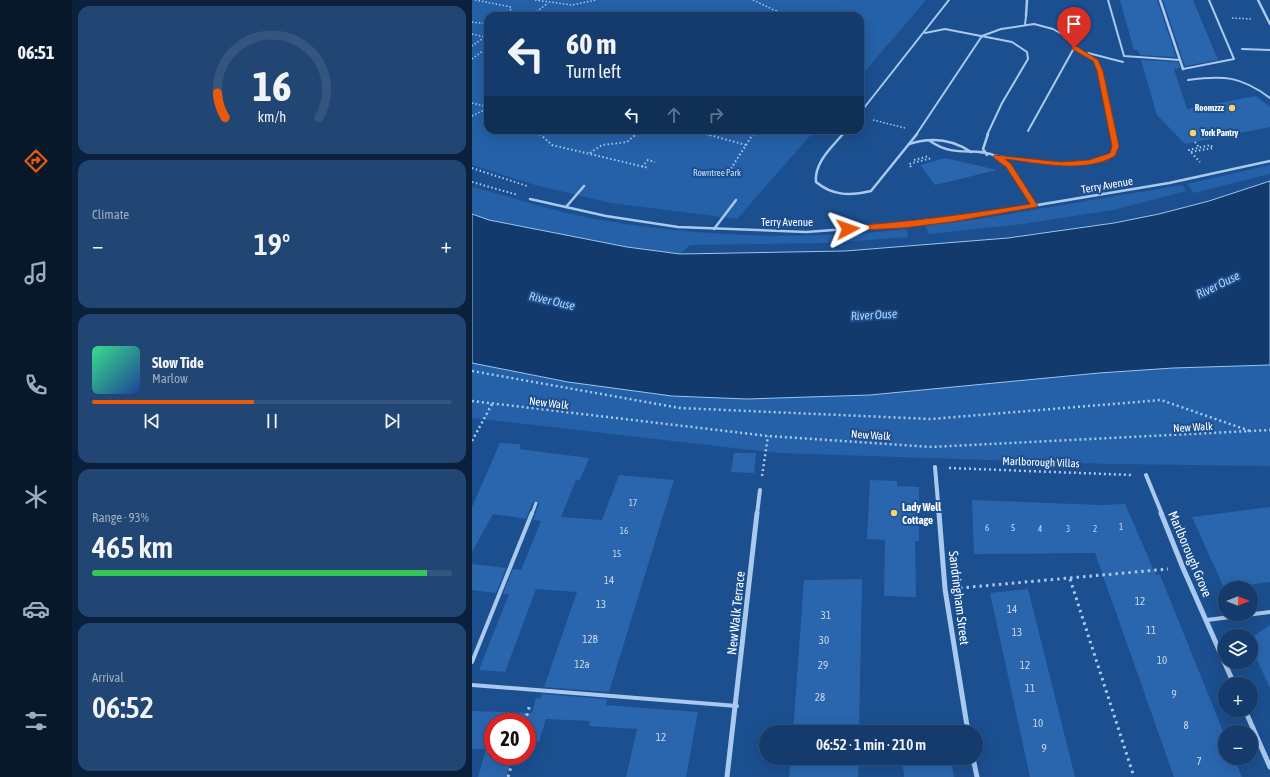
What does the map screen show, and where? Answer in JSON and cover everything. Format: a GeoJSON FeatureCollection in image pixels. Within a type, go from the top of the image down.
{"type":"FeatureCollection","features":[{"type":"Feature","properties":{"kind":"street"},"geometry":{"type":"LineString","coordinates":[[1026,16],[1027,0]]}},
{"type":"Feature","properties":{"kind":"street"},"geometry":{"type":"LineString","coordinates":[[1160,0],[1183,69]]}},
{"type":"Feature","properties":{"kind":"street"},"geometry":{"type":"LineString","coordinates":[[1258,0],[1270,24]]}},
{"type":"Feature","properties":{"kind":"street"},"geometry":{"type":"LineString","coordinates":[[1264,13],[1270,14]]}},
{"type":"Feature","properties":{"kind":"street","name":"Sandringham Street"},"geometry":{"type":"LineString","coordinates":[[935,467],[945,589],[967,725]]}},
{"type":"Feature","properties":{"kind":"street","name":"Marlborough Grove"},"geometry":{"type":"LineString","coordinates":[[1146,475],[1183,568],[1231,677]]}},
{"type":"Feature","properties":{"kind":"street","name":"New Walk Terrace"},"geometry":{"type":"LineString","coordinates":[[727,777],[760,490]]}},
{"type":"Feature","properties":{"kind":"street"},"geometry":{"type":"LineString","coordinates":[[1248,717],[1270,767]]}},
{"type":"Feature","properties":{"kind":"street"},"geometry":{"type":"LineString","coordinates":[[974,765],[977,777]]}},
{"type":"Feature","properties":{"kind":"lane"},"geometry":{"type":"LineString","coordinates":[[864,108],[950,0]]}},
{"type":"Feature","properties":{"kind":"lane"},"geometry":{"type":"LineString","coordinates":[[1108,0],[1124,56],[1180,60]]}},
{"type":"Feature","properties":{"kind":"lane"},"geometry":{"type":"LineString","coordinates":[[1183,69],[1234,59],[1209,0]]}},
{"type":"Feature","properties":{"kind":"lane"},"geometry":{"type":"LineString","coordinates":[[1024,25],[1026,16]]}},
{"type":"Feature","properties":{"kind":"lane"},"geometry":{"type":"LineString","coordinates":[[843,134],[818,165],[815,173],[816,182],[824,189],[839,195],[863,194],[872,191],[919,131],[982,36],[1001,29],[1034,24],[1053,29],[1074,41],[1074,48],[1028,131]]}},
{"type":"Feature","properties":{"kind":"lane"},"geometry":{"type":"LineString","coordinates":[[925,33],[945,29],[1012,42],[1027,52],[1028,59],[1002,102],[987,135],[983,149],[987,155]]}},
{"type":"Feature","properties":{"kind":"lane"},"geometry":{"type":"LineString","coordinates":[[1074,48],[1086,53],[1123,62]]}},
{"type":"Feature","properties":{"kind":"lane"},"geometry":{"type":"LineString","coordinates":[[1242,49],[1270,50]]}},
{"type":"Feature","properties":{"kind":"lane"},"geometry":{"type":"LineString","coordinates":[[930,141],[940,149],[960,153],[971,152],[1028,161],[1068,164],[1089,162],[1107,158],[1113,154],[1115,146],[1100,71],[1095,60],[1086,53]]}},
{"type":"Feature","properties":{"kind":"lane"},"geometry":{"type":"LineString","coordinates":[[1188,80],[1221,76],[1233,77],[1261,90],[1270,98]]}},
{"type":"Feature","properties":{"kind":"lane"},"geometry":{"type":"LineString","coordinates":[[908,144],[926,140],[946,141],[963,145],[971,152]]}},
{"type":"Feature","properties":{"kind":"lane"},"geometry":{"type":"LineString","coordinates":[[997,156],[1009,165],[1034,206]]}},
{"type":"Feature","properties":{"kind":"lane","name":"Terry Avenue"},"geometry":{"type":"LineString","coordinates":[[530,199],[606,216],[670,226],[806,232],[903,225],[966,217],[1169,183],[1270,161]]}},
{"type":"Feature","properties":{"kind":"lane"},"geometry":{"type":"LineString","coordinates":[[566,207],[584,186]]}},
{"type":"Feature","properties":{"kind":"lane"},"geometry":{"type":"LineString","coordinates":[[714,229],[736,200]]}},
{"type":"Feature","properties":{"kind":"lane"},"geometry":{"type":"LineString","coordinates":[[472,662],[536,503]]}},
{"type":"Feature","properties":{"kind":"lane"},"geometry":{"type":"LineString","coordinates":[[1207,620],[1270,612]]}},
{"type":"Feature","properties":{"kind":"lane"},"geometry":{"type":"LineString","coordinates":[[472,685],[736,706]]}},
{"type":"Feature","properties":{"kind":"path"},"geometry":{"type":"LineString","coordinates":[[475,0],[511,7],[510,12]]}},
{"type":"Feature","properties":{"kind":"path"},"geometry":{"type":"LineString","coordinates":[[492,3],[496,0]]}},
{"type":"Feature","properties":{"kind":"path"},"geometry":{"type":"LineString","coordinates":[[535,0],[572,5],[596,0]]}},
{"type":"Feature","properties":{"kind":"path"},"geometry":{"type":"LineString","coordinates":[[753,0],[780,12]]}},
{"type":"Feature","properties":{"kind":"path"},"geometry":{"type":"LineString","coordinates":[[537,12],[549,3]]}},
{"type":"Feature","properties":{"kind":"path"},"geometry":{"type":"LineString","coordinates":[[1231,18],[1267,19]]}},
{"type":"Feature","properties":{"kind":"path"},"geometry":{"type":"LineString","coordinates":[[472,22],[484,25]]}},
{"type":"Feature","properties":{"kind":"path"},"geometry":{"type":"LineString","coordinates":[[472,34],[484,37]]}},
{"type":"Feature","properties":{"kind":"path"},"geometry":{"type":"LineString","coordinates":[[472,46],[484,38]]}},
{"type":"Feature","properties":{"kind":"path"},"geometry":{"type":"LineString","coordinates":[[472,59],[484,50]]}},
{"type":"Feature","properties":{"kind":"path"},"geometry":{"type":"LineString","coordinates":[[472,103],[484,107]]}},
{"type":"Feature","properties":{"kind":"path"},"geometry":{"type":"LineString","coordinates":[[472,116],[484,110]]}},
{"type":"Feature","properties":{"kind":"path"},"geometry":{"type":"LineString","coordinates":[[868,118],[919,131]]}},
{"type":"Feature","properties":{"kind":"path"},"geometry":{"type":"LineString","coordinates":[[540,134],[552,145],[650,168]]}},
{"type":"Feature","properties":{"kind":"path"},"geometry":{"type":"LineString","coordinates":[[590,153],[602,145],[627,142],[637,134]]}},
{"type":"Feature","properties":{"kind":"path"},"geometry":{"type":"LineString","coordinates":[[706,134],[746,145]]}},
{"type":"Feature","properties":{"kind":"path"},"geometry":{"type":"LineString","coordinates":[[730,170],[753,134]]}},
{"type":"Feature","properties":{"kind":"path"},"geometry":{"type":"LineString","coordinates":[[1195,142],[1200,148]]}},
{"type":"Feature","properties":{"kind":"path"},"geometry":{"type":"LineString","coordinates":[[1211,145],[1213,148],[1191,151],[1200,148],[1211,145]]}},
{"type":"Feature","properties":{"kind":"path"},"geometry":{"type":"LineString","coordinates":[[896,159],[907,162],[931,156],[932,158],[910,164],[911,167]]}},
{"type":"Feature","properties":{"kind":"path"},"geometry":{"type":"LineString","coordinates":[[642,167],[648,160],[655,162]]}},
{"type":"Feature","properties":{"kind":"path"},"geometry":{"type":"LineString","coordinates":[[472,182],[530,199]]}},
{"type":"Feature","properties":{"kind":"path"},"geometry":{"type":"LineString","coordinates":[[472,372],[680,408],[923,418],[1161,400],[1252,432]]}},
{"type":"Feature","properties":{"kind":"path","name":"New Walk"},"geometry":{"type":"LineString","coordinates":[[472,401],[768,436],[932,447],[1270,430]]}},
{"type":"Feature","properties":{"kind":"path"},"geometry":{"type":"LineString","coordinates":[[472,441],[492,404]]}},
{"type":"Feature","properties":{"kind":"path"},"geometry":{"type":"LineString","coordinates":[[760,490],[768,436]]}},
{"type":"Feature","properties":{"kind":"path","name":"Marlborough Villas"},"geometry":{"type":"LineString","coordinates":[[935,467],[1146,475]]}},
{"type":"Feature","properties":{"kind":"path"},"geometry":{"type":"LineString","coordinates":[[945,589],[1183,568]]}},
{"type":"Feature","properties":{"kind":"path"},"geometry":{"type":"LineString","coordinates":[[1070,579],[1134,777]]}},
{"type":"Feature","properties":{"kind":"path"},"geometry":{"type":"LineString","coordinates":[[508,777],[511,765]]}},
{"type":"Feature","properties":{"kind":"green space","name":"Rowntree Park"},"geometry":{"type":"Polygon","coordinates":[[[472,0],[926,0],[864,72],[864,12],[484,12],[484,134],[811,134],[737,219],[611,203],[535,185],[472,165],[472,0]]]}},
{"type":"Feature","properties":{"kind":"green space"},"geometry":{"type":"Polygon","coordinates":[[[1270,165],[1270,174],[1194,193],[1187,184],[1270,165]]]}},
{"type":"Feature","properties":{"kind":"green space"},"geometry":{"type":"Polygon","coordinates":[[[1182,185],[1187,191],[1113,210],[1023,224],[929,234],[925,226],[979,219],[1182,185]]]}},
{"type":"Feature","properties":{"kind":"green space"},"geometry":{"type":"Polygon","coordinates":[[[472,187],[580,216],[661,229],[702,233],[784,236],[866,233],[907,229],[908,237],[827,243],[690,245],[680,254],[627,247],[489,220],[472,214],[472,187]]]}},
{"type":"Feature","properties":{"kind":"green space"},"geometry":{"type":"Polygon","coordinates":[[[472,363],[568,382],[672,396],[747,399],[870,395],[1099,373],[1173,368],[1270,365],[1270,466],[1112,464],[778,453],[472,418],[472,363]]]}},
{"type":"Feature","properties":{"kind":"water","name":"River Ouse"},"geometry":{"type":"Polygon","coordinates":[[[1270,181],[1270,365],[1173,368],[1099,373],[870,395],[747,399],[672,396],[568,382],[472,363],[472,214],[489,220],[627,247],[680,254],[845,251],[1008,238],[1114,223],[1159,214],[1209,201],[1270,181]]]}},
{"type":"Feature","properties":{"kind":"building"},"geometry":{"type":"Polygon","coordinates":[[[1120,0],[1157,0],[1176,57],[1140,55],[1138,50],[1134,50],[1120,0]]]}},
{"type":"Feature","properties":{"kind":"building"},"geometry":{"type":"Polygon","coordinates":[[[1163,0],[1193,0],[1218,60],[1185,66],[1163,0]]]}},
{"type":"Feature","properties":{"kind":"building","name":"Roomzzz"},"geometry":{"type":"Polygon","coordinates":[[[1141,60],[1178,62],[1180,68],[1174,69],[1187,109],[1256,96],[1270,107],[1270,127],[1185,144],[1157,115],[1141,60]]]}},
{"type":"Feature","properties":{"kind":"building"},"geometry":{"type":"Polygon","coordinates":[[[945,158],[997,170],[935,185],[920,165],[945,158]]]}},
{"type":"Feature","properties":{"kind":"building"},"geometry":{"type":"Polygon","coordinates":[[[500,443],[521,444],[519,449],[589,458],[580,480],[576,480],[561,517],[602,520],[619,475],[674,480],[609,692],[544,687],[577,592],[536,589],[505,672],[479,670],[509,594],[503,594],[513,569],[521,570],[541,521],[533,520],[539,504],[537,500],[533,502],[526,519],[493,514],[472,552],[472,507],[500,443]]]}},
{"type":"Feature","properties":{"kind":"building"},"geometry":{"type":"Polygon","coordinates":[[[734,453],[756,453],[754,473],[731,472],[734,453]]]}},
{"type":"Feature","properties":{"kind":"building","name":"Lady Well Cottage"},"geometry":{"type":"Polygon","coordinates":[[[870,480],[897,481],[897,486],[919,487],[919,541],[915,541],[916,597],[884,596],[885,540],[867,539],[870,480]]]}},
{"type":"Feature","properties":{"kind":"building"},"geometry":{"type":"Polygon","coordinates":[[[972,500],[1101,505],[1125,504],[1156,575],[1160,575],[1221,725],[1218,725],[1218,765],[1237,765],[1242,777],[1174,777],[1095,553],[974,554],[972,500]]]}},
{"type":"Feature","properties":{"kind":"building"},"geometry":{"type":"Polygon","coordinates":[[[1270,507],[1270,582],[1258,584],[1258,581],[1221,581],[1192,517],[1270,507]]]}},
{"type":"Feature","properties":{"kind":"building"},"geometry":{"type":"Polygon","coordinates":[[[472,564],[506,568],[496,593],[472,590],[472,564]]]}},
{"type":"Feature","properties":{"kind":"building"},"geometry":{"type":"Polygon","coordinates":[[[862,579],[859,725],[794,725],[804,580],[862,579]]]}},
{"type":"Feature","properties":{"kind":"building"},"geometry":{"type":"Polygon","coordinates":[[[1028,589],[1075,777],[1030,777],[990,593],[1028,589]]]}},
{"type":"Feature","properties":{"kind":"building"},"geometry":{"type":"Polygon","coordinates":[[[1270,625],[1270,688],[1258,662],[1258,633],[1270,625]]]}},
{"type":"Feature","properties":{"kind":"building"},"geometry":{"type":"Polygon","coordinates":[[[542,694],[607,699],[606,705],[698,712],[686,777],[626,777],[637,729],[589,726],[590,721],[546,719],[539,742],[536,742],[536,713],[532,713],[536,698],[540,699],[542,694]]]}},
{"type":"Feature","properties":{"kind":"building"},"geometry":{"type":"Polygon","coordinates":[[[472,711],[532,713],[484,713],[484,749],[472,749],[472,711]]]}},
{"type":"Feature","properties":{"kind":"building"},"geometry":{"type":"Polygon","coordinates":[[[484,756],[484,765],[509,765],[506,777],[478,777],[484,756]]]}},
{"type":"Feature","properties":{"kind":"building"},"geometry":{"type":"Polygon","coordinates":[[[790,765],[859,765],[858,777],[789,777],[790,765]]]}},
{"type":"Feature","properties":{"kind":"building"},"geometry":{"type":"Polygon","coordinates":[[[903,765],[952,765],[954,777],[904,777],[903,765]]]}},
{"type":"Feature","properties":{"kind":"place","name":"Roomzzz"},"geometry":{"type":"Point","coordinates":[1232,108]}},
{"type":"Feature","properties":{"kind":"place","name":"York Pantry"},"geometry":{"type":"Point","coordinates":[1193,133]}},
{"type":"Feature","properties":{"kind":"place","name":"Lady Well Cottage"},"geometry":{"type":"Point","coordinates":[894,513]}},
{"type":"Feature","properties":{"kind":"route"},"geometry":{"type":"LineString","coordinates":[[848,229],[903,225],[1034,206],[1009,165],[997,156],[1061,164],[1089,162],[1107,158],[1113,154],[1115,146],[1100,71],[1095,60],[1086,53],[1074,48]]}}]}
